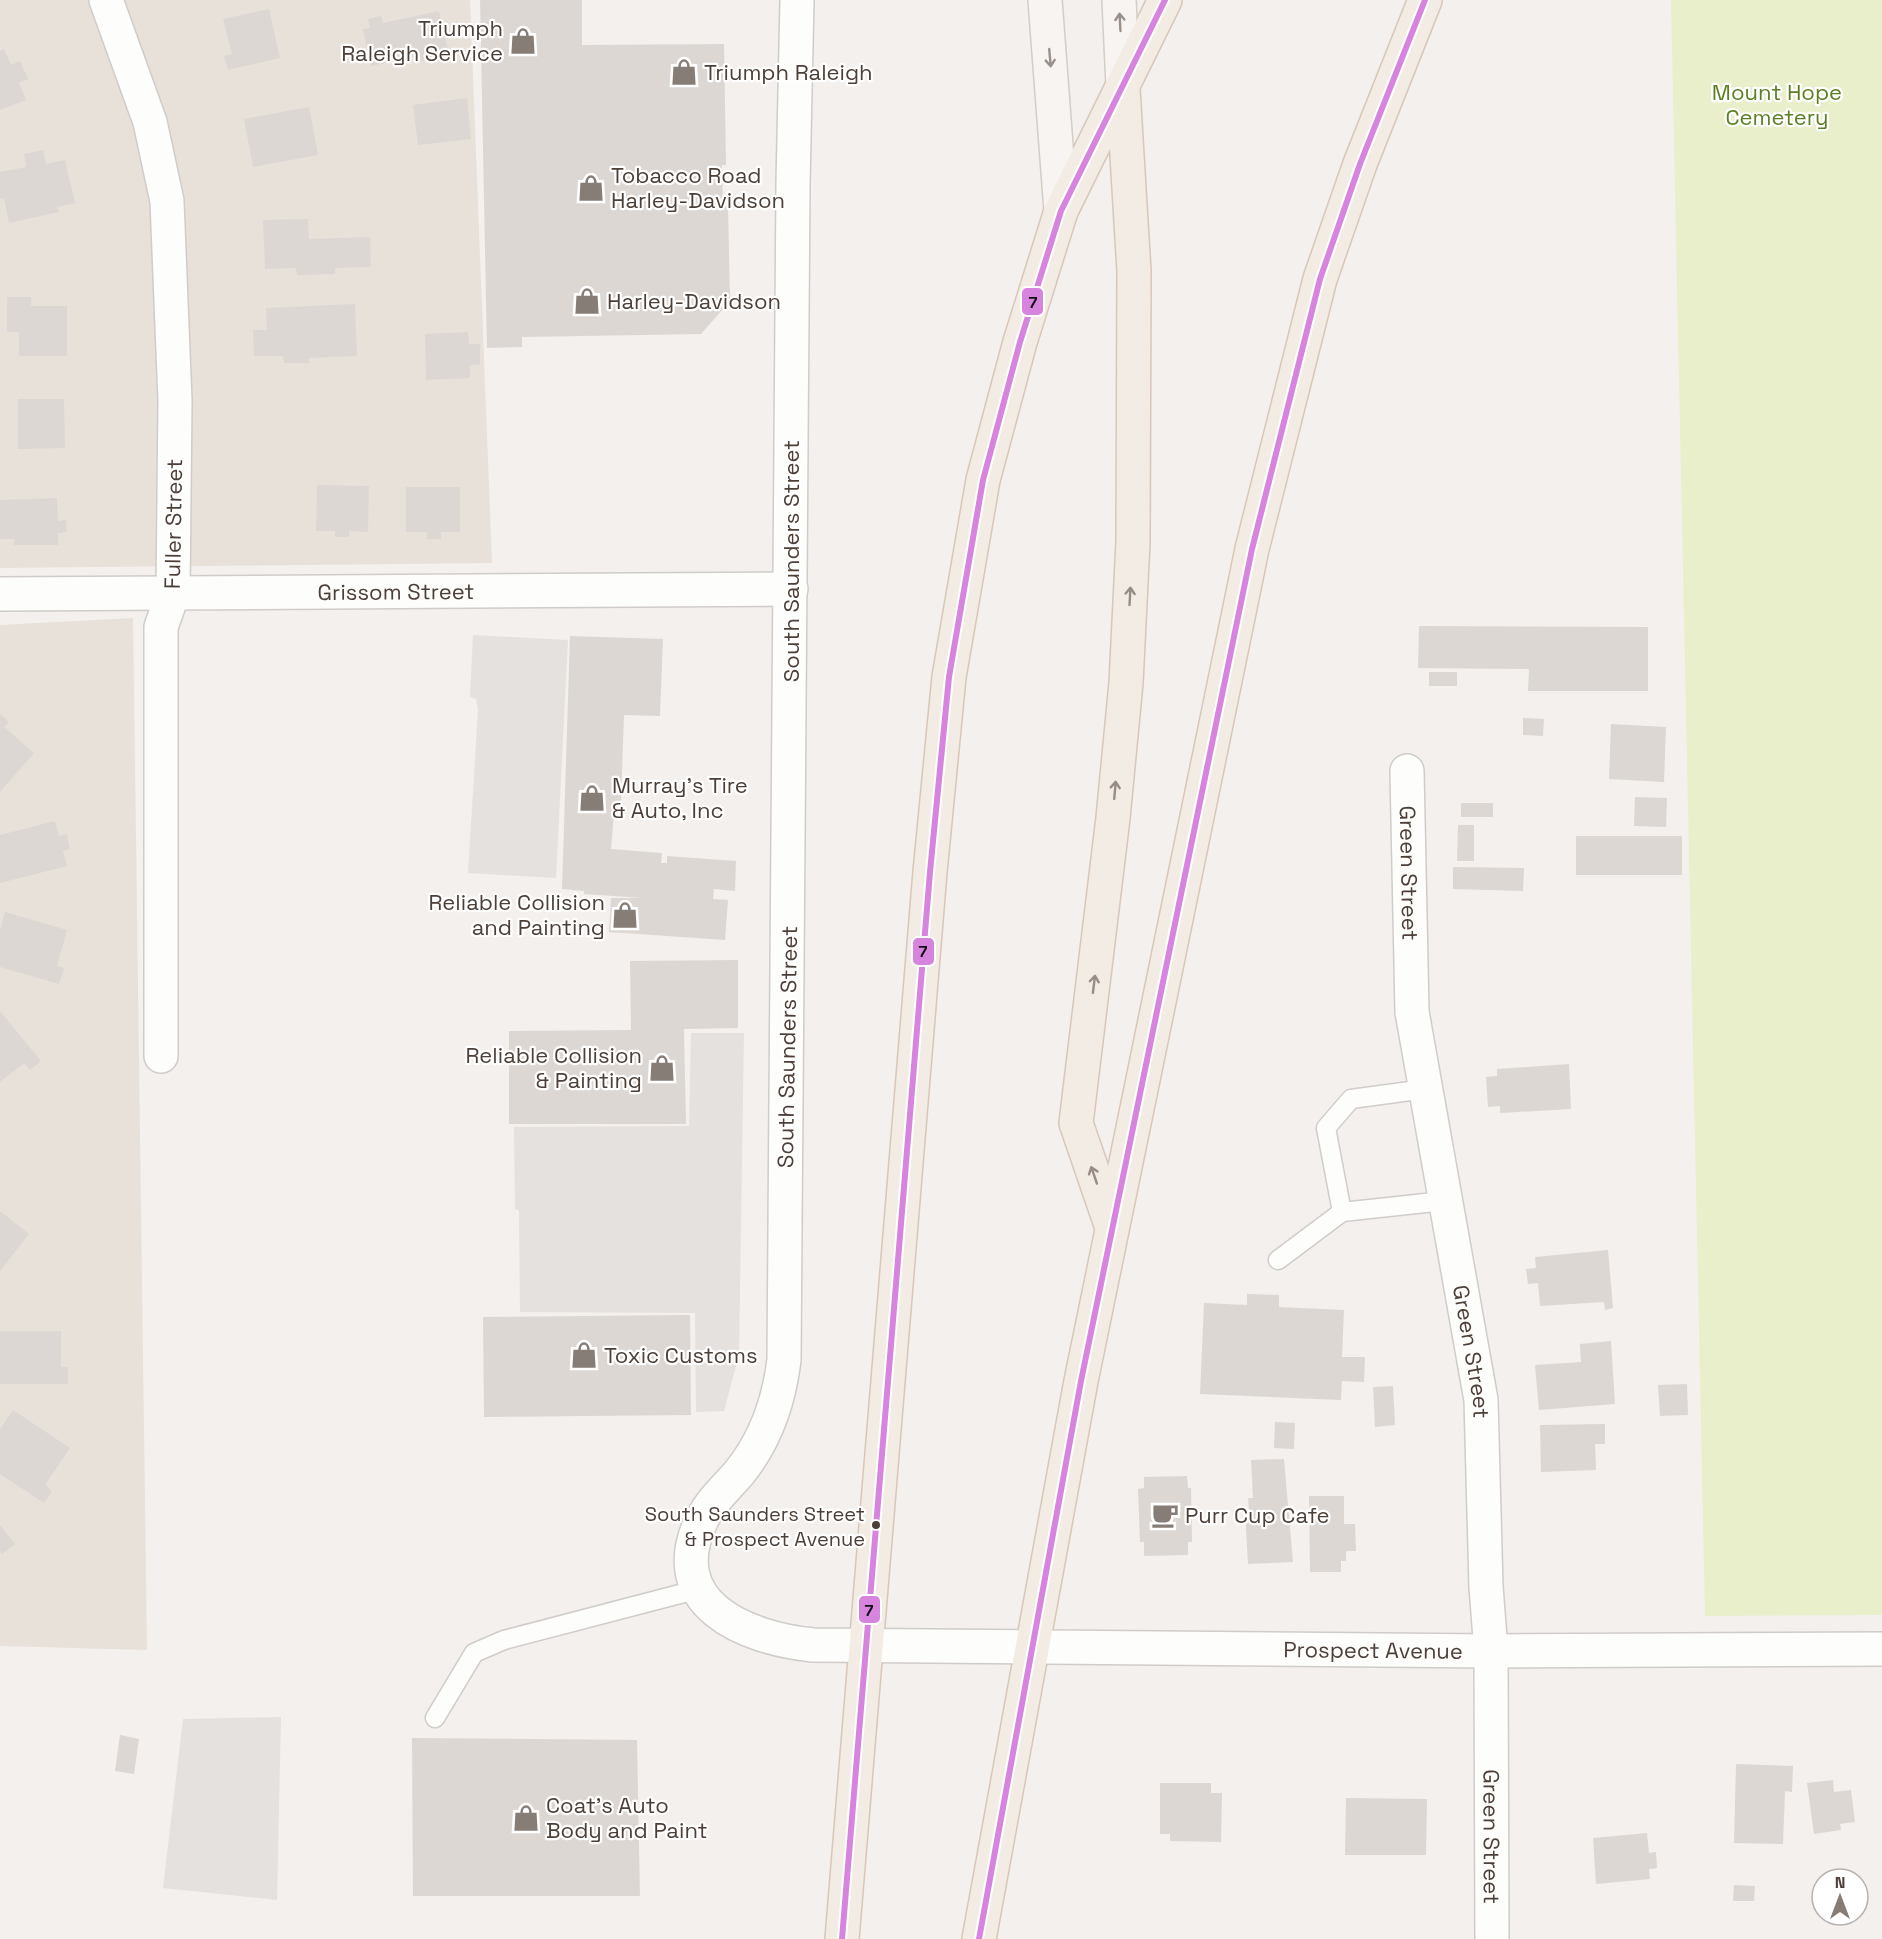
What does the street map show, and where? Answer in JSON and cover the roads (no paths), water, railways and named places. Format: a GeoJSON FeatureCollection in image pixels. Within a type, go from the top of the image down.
{"type":"FeatureCollection","features":[{"type":"Feature","properties":{"kind":"main road"},"geometry":{"type":"LineString","coordinates":[[1046,0],[1061,211]]}},
{"type":"Feature","properties":{"kind":"main road"},"geometry":{"type":"LineString","coordinates":[[1113,1230],[1076,1123],[1113,818],[1126,682],[1133,542],[1134,271],[1119,0]]}},
{"type":"Feature","properties":{"kind":"main road"},"geometry":{"type":"LineString","coordinates":[[842,1939],[929,884],[950,677],[983,480],[1020,342],[1061,211],[1165,0]]}},
{"type":"Feature","properties":{"kind":"main road"},"geometry":{"type":"LineString","coordinates":[[979,1939],[1035,1647],[1081,1381],[1252,549],[1320,279],[1360,164],[1425,0]]}},
{"type":"Feature","properties":{"kind":"street","name":"Fuller Street"},"geometry":{"type":"LineString","coordinates":[[106,0],[150,122],[167,201],[175,401],[173,593],[161,627],[161,1056]]}},
{"type":"Feature","properties":{"kind":"street","name":"South Saunders Street"},"geometry":{"type":"LineString","coordinates":[[797,0],[793,184],[784,1360],[778,1396],[757,1446],[739,1473],[713,1501],[698,1531],[692,1559],[699,1588],[722,1617],[758,1635],[793,1643],[866,1646]]}},
{"type":"Feature","properties":{"kind":"street","name":"Grissom Street"},"geometry":{"type":"LineString","coordinates":[[0,594],[791,589]]}},
{"type":"Feature","properties":{"kind":"street","name":"Green Street"},"geometry":{"type":"LineString","coordinates":[[1407,771],[1412,1012],[1481,1400],[1486,1587],[1491,1651],[1492,1939]]}},
{"type":"Feature","properties":{"kind":"street","name":"Prospect Avenue"},"geometry":{"type":"LineString","coordinates":[[866,1646],[1491,1651],[1882,1649]]}},
{"type":"Feature","properties":{"kind":"lane"},"geometry":{"type":"LineString","coordinates":[[1342,1212],[1326,1128],[1351,1099],[1425,1089]]}},
{"type":"Feature","properties":{"kind":"lane"},"geometry":{"type":"LineString","coordinates":[[1278,1260],[1342,1212],[1444,1201]]}},
{"type":"Feature","properties":{"kind":"lane"},"geometry":{"type":"LineString","coordinates":[[435,1718],[474,1653],[504,1640],[699,1588]]}},
{"type":"Feature","properties":{"kind":"place","name":"Triumph Raleigh Service"},"geometry":{"type":"Point","coordinates":[523,41]}},
{"type":"Feature","properties":{"kind":"place","name":"Triumph Raleigh"},"geometry":{"type":"Point","coordinates":[684,72]}},
{"type":"Feature","properties":{"kind":"place","name":"Tobacco Road Harley-Davidson"},"geometry":{"type":"Point","coordinates":[591,188]}},
{"type":"Feature","properties":{"kind":"place","name":"Harley-Davidson"},"geometry":{"type":"Point","coordinates":[587,301]}},
{"type":"Feature","properties":{"kind":"place","name":"Murray's Tire & Auto, Inc"},"geometry":{"type":"Point","coordinates":[592,798]}},
{"type":"Feature","properties":{"kind":"place","name":"Reliable Collision and Painting"},"geometry":{"type":"Point","coordinates":[625,915]}},
{"type":"Feature","properties":{"kind":"place","name":"Reliable Collision & Painting"},"geometry":{"type":"Point","coordinates":[662,1068]}},
{"type":"Feature","properties":{"kind":"place","name":"Toxic Customs"},"geometry":{"type":"Point","coordinates":[584,1355]}},
{"type":"Feature","properties":{"kind":"place","name":"Purr Cup Cafe"},"geometry":{"type":"Point","coordinates":[1165,1515]}},
{"type":"Feature","properties":{"kind":"place","name":"South Saunders Street & Prospect Avenue"},"geometry":{"type":"Point","coordinates":[876,1525]}},
{"type":"Feature","properties":{"kind":"place","name":"Coat's Auto Body and Paint"},"geometry":{"type":"Point","coordinates":[526,1818]}},
{"type":"Feature","properties":{"kind":"park label","name":"Mount Hope Cemetery"},"geometry":{"type":"Point","coordinates":[1777,104]}}]}
